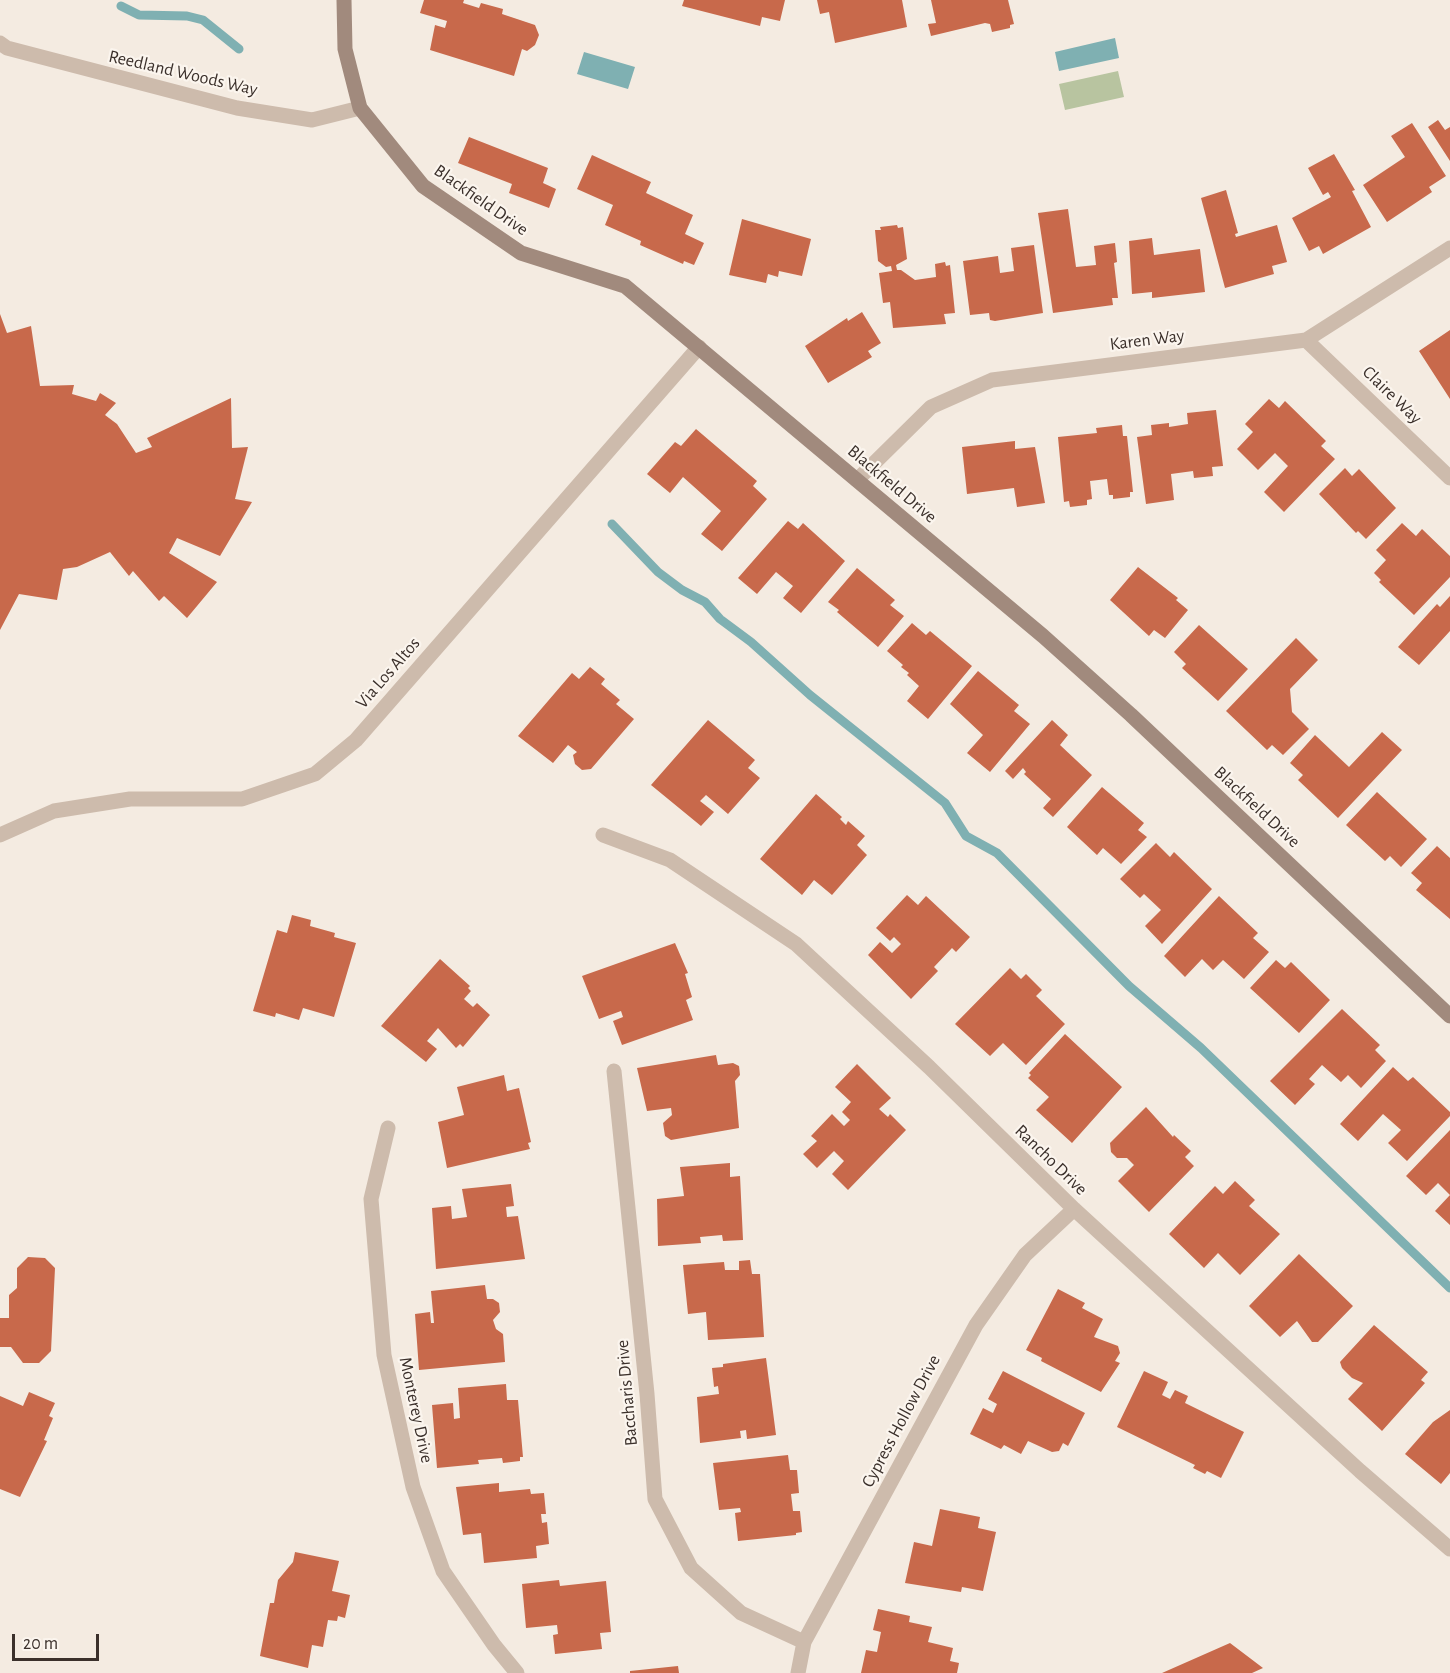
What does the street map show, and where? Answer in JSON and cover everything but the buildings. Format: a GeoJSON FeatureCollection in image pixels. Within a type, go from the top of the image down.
{"type":"FeatureCollection","features":[{"type":"Feature","properties":{"kind":"street","name":"Blackfield Drive"},"geometry":{"type":"LineString","coordinates":[[344,0],[345,49],[360,108],[423,186],[521,253],[625,286],[1042,636],[1131,715],[1450,1016]]}},
{"type":"Feature","properties":{"kind":"street","name":"Reedland Woods Way"},"geometry":{"type":"LineString","coordinates":[[0,43],[7,48],[237,108],[312,120],[360,108]]}},
{"type":"Feature","properties":{"kind":"street","name":"Karen Way"},"geometry":{"type":"LineString","coordinates":[[857,480],[931,407],[992,380],[1306,340],[1450,248]]}},
{"type":"Feature","properties":{"kind":"street","name":"Claire Way"},"geometry":{"type":"LineString","coordinates":[[1306,340],[1450,478]]}},
{"type":"Feature","properties":{"kind":"street","name":"Via Los Altos"},"geometry":{"type":"LineString","coordinates":[[0,835],[54,811],[130,799],[242,799],[315,774],[356,740],[699,347]]}},
{"type":"Feature","properties":{"kind":"street","name":"Rancho Drive"},"geometry":{"type":"LineString","coordinates":[[603,835],[670,860],[796,944],[929,1067],[1074,1209],[1360,1471],[1450,1549]]}},
{"type":"Feature","properties":{"kind":"street","name":"Baccharis Drive"},"geometry":{"type":"LineString","coordinates":[[614,1071],[646,1382],[654,1499],[691,1568],[741,1613],[804,1642]]}},
{"type":"Feature","properties":{"kind":"street","name":"Monterey Drive"},"geometry":{"type":"LineString","coordinates":[[388,1128],[371,1199],[384,1355],[413,1487],[443,1571],[494,1645],[517,1673]]}},
{"type":"Feature","properties":{"kind":"street","name":"Cypress Hollow Drive"},"geometry":{"type":"LineString","coordinates":[[798,1673],[804,1642],[976,1325],[1025,1255],[1074,1209]]}},
{"type":"Feature","properties":{"kind":"green space"},"geometry":{"type":"Polygon","coordinates":[[[1118,71],[1124,97],[1065,110],[1059,84],[1118,71]]]}},
{"type":"Feature","properties":{"kind":"water"},"geometry":{"type":"Polygon","coordinates":[[[1115,38],[1119,58],[1059,71],[1055,52],[1115,38]]]}},
{"type":"Feature","properties":{"kind":"water"},"geometry":{"type":"Polygon","coordinates":[[[584,52],[635,67],[628,89],[577,74],[584,52]]]}},
{"type":"Feature","properties":{"kind":"waterway"},"geometry":{"type":"LineString","coordinates":[[121,6],[139,15],[187,16],[203,20],[239,49]]}},
{"type":"Feature","properties":{"kind":"waterway"},"geometry":{"type":"LineString","coordinates":[[612,524],[658,572],[682,590],[705,602],[720,619],[751,642],[810,695],[945,803],[966,836],[997,853],[1129,986],[1201,1048],[1450,1288]]}}]}
